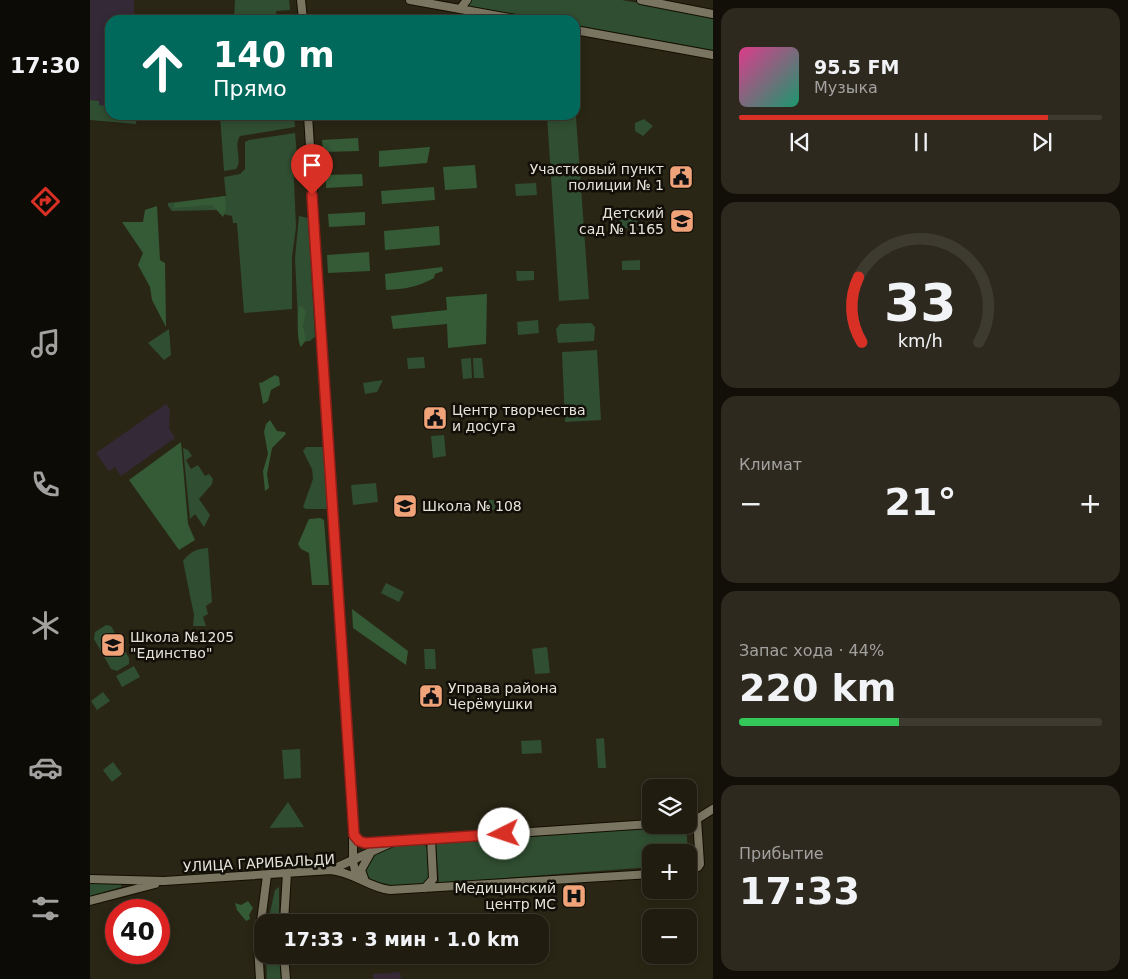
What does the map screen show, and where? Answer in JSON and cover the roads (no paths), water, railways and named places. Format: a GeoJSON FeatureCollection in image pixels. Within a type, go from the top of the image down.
{"type":"FeatureCollection","features":[{"type":"Feature","properties":{"kind":"street"},"geometry":{"type":"LineString","coordinates":[[302,0],[303,15]]}},
{"type":"Feature","properties":{"kind":"street"},"geometry":{"type":"LineString","coordinates":[[410,0],[493,15]]}},
{"type":"Feature","properties":{"kind":"street"},"geometry":{"type":"LineString","coordinates":[[460,9],[466,0]]}},
{"type":"Feature","properties":{"kind":"street"},"geometry":{"type":"LineString","coordinates":[[641,0],[713,14]]}},
{"type":"Feature","properties":{"kind":"street"},"geometry":{"type":"LineString","coordinates":[[580,31],[713,55]]}},
{"type":"Feature","properties":{"kind":"street"},"geometry":{"type":"LineString","coordinates":[[308,120],[354,835],[353,861],[356,876]]}},
{"type":"Feature","properties":{"kind":"street"},"geometry":{"type":"LineString","coordinates":[[697,867],[700,864],[697,819],[713,809]]}},
{"type":"Feature","properties":{"kind":"street","name":"УЛИЦА ГАРИБАЛЬДИ"},"geometry":{"type":"LineString","coordinates":[[331,870],[395,841],[642,825]]}},
{"type":"Feature","properties":{"kind":"street"},"geometry":{"type":"LineString","coordinates":[[354,835],[362,843],[395,841]]}},
{"type":"Feature","properties":{"kind":"street"},"geometry":{"type":"LineString","coordinates":[[426,888],[433,879],[430,839]]}},
{"type":"Feature","properties":{"kind":"street"},"geometry":{"type":"LineString","coordinates":[[365,881],[361,874],[362,866],[373,851]]}},
{"type":"Feature","properties":{"kind":"street","name":"УЛИЦА ГАРИБАЛЬДИ"},"geometry":{"type":"LineString","coordinates":[[90,879],[164,881],[331,870],[346,871],[377,888],[390,890],[642,875]]}},
{"type":"Feature","properties":{"kind":"street"},"geometry":{"type":"LineString","coordinates":[[284,914],[287,873]]}},
{"type":"Feature","properties":{"kind":"street"},"geometry":{"type":"LineString","coordinates":[[260,979],[258,945],[267,875]]}},
{"type":"Feature","properties":{"kind":"street","name":"УЛИЦА ГАРИБАЛЬДИ"},"geometry":{"type":"LineString","coordinates":[[90,902],[164,881]]}},
{"type":"Feature","properties":{"kind":"street"},"geometry":{"type":"LineString","coordinates":[[285,964],[286,979]]}},
{"type":"Feature","properties":{"kind":"place","name":"Участковый пункт полиции № 1"},"geometry":{"type":"Point","coordinates":[681,177]}},
{"type":"Feature","properties":{"kind":"place","name":"Детский сад № 1165"},"geometry":{"type":"Point","coordinates":[682,221]}},
{"type":"Feature","properties":{"kind":"place","name":"Центр творчества и досуга"},"geometry":{"type":"Point","coordinates":[435,418]}},
{"type":"Feature","properties":{"kind":"place","name":"Школа № 108"},"geometry":{"type":"Point","coordinates":[405,506]}},
{"type":"Feature","properties":{"kind":"place","name":"Школа №1205 \"Единство\""},"geometry":{"type":"Point","coordinates":[113,645]}},
{"type":"Feature","properties":{"kind":"place","name":"Управа района Черёмушки"},"geometry":{"type":"Point","coordinates":[431,696]}},
{"type":"Feature","properties":{"kind":"place","name":"Медицинский центр МС"},"geometry":{"type":"Point","coordinates":[574,896]}}]}
